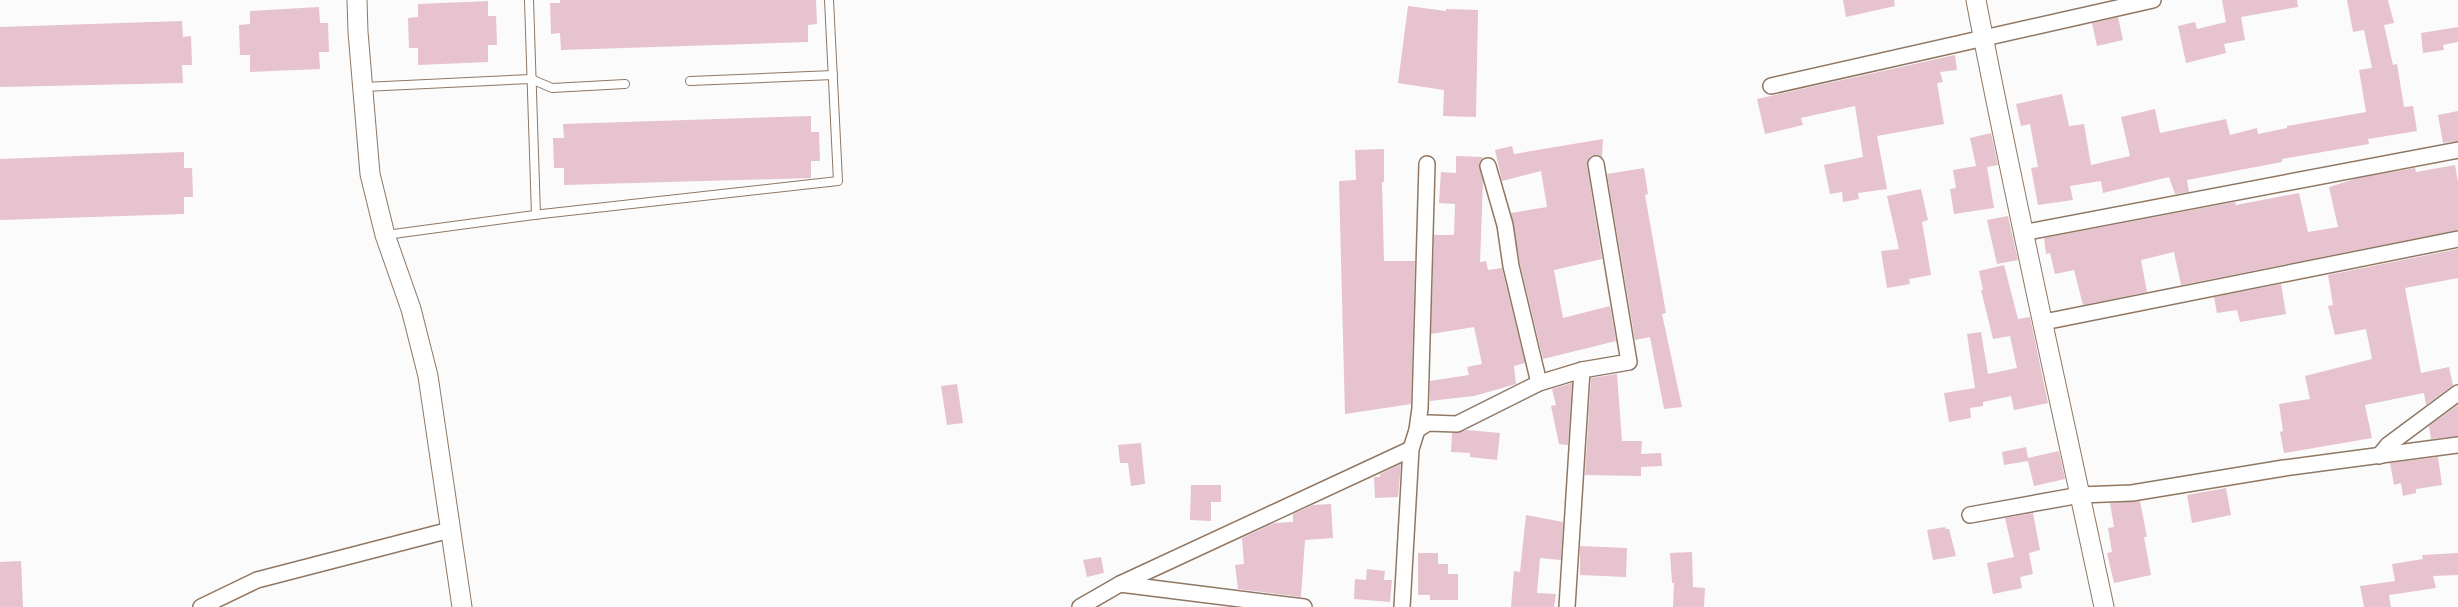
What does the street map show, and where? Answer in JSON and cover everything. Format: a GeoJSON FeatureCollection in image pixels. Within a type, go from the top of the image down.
{"type":"FeatureCollection","features":[{"type":"Feature","properties":{"kind":"street"},"geometry":{"type":"LineString","coordinates":[[357,0],[370,174],[384,235],[411,309],[423,353],[462,607]]}},
{"type":"Feature","properties":{"kind":"street"},"geometry":{"type":"LineString","coordinates":[[1976,0],[2022,233],[2044,322],[2104,607]]}},
{"type":"Feature","properties":{"kind":"street"},"geometry":{"type":"LineString","coordinates":[[1771,86],[2153,0]]}},
{"type":"Feature","properties":{"kind":"street"},"geometry":{"type":"LineString","coordinates":[[2022,233],[2458,150]]}},
{"type":"Feature","properties":{"kind":"street"},"geometry":{"type":"LineString","coordinates":[[1402,607],[1411,449],[1417,430],[1420,398],[1427,164]]}},
{"type":"Feature","properties":{"kind":"street"},"geometry":{"type":"LineString","coordinates":[[1417,430],[1428,423],[1457,424],[1539,383],[1582,370],[1628,362],[1596,164]]}},
{"type":"Feature","properties":{"kind":"street"},"geometry":{"type":"LineString","coordinates":[[1488,166],[1505,226],[1511,266],[1539,383]]}},
{"type":"Feature","properties":{"kind":"street"},"geometry":{"type":"LineString","coordinates":[[2044,322],[2458,239]]}},
{"type":"Feature","properties":{"kind":"street"},"geometry":{"type":"LineString","coordinates":[[1567,607],[1582,370]]}},
{"type":"Feature","properties":{"kind":"street"},"geometry":{"type":"LineString","coordinates":[[2379,456],[2388,445],[2458,393]]}},
{"type":"Feature","properties":{"kind":"street"},"geometry":{"type":"LineString","coordinates":[[1970,515],[2080,495],[2132,493],[2458,445]]}},
{"type":"Feature","properties":{"kind":"street"},"geometry":{"type":"LineString","coordinates":[[1080,607],[1120,584],[1411,449]]}},
{"type":"Feature","properties":{"kind":"street"},"geometry":{"type":"LineString","coordinates":[[201,607],[257,580],[450,530]]}},
{"type":"Feature","properties":{"kind":"street"},"geometry":{"type":"LineString","coordinates":[[1120,584],[1304,607]]}},
{"type":"Feature","properties":{"kind":"lane"},"geometry":{"type":"LineString","coordinates":[[529,0],[536,215]]}},
{"type":"Feature","properties":{"kind":"lane"},"geometry":{"type":"LineString","coordinates":[[384,235],[536,215],[838,181],[829,0]]}},
{"type":"Feature","properties":{"kind":"lane"},"geometry":{"type":"LineString","coordinates":[[690,82],[833,75]]}},
{"type":"Feature","properties":{"kind":"lane"},"geometry":{"type":"LineString","coordinates":[[362,87],[531,79],[552,88],[626,84]]}},
{"type":"Feature","properties":{"kind":"building"},"geometry":{"type":"Polygon","coordinates":[[[560,0],[816,0],[817,24],[808,25],[808,42],[561,50],[560,33],[551,34],[550,3],[560,3],[560,0]]]}},
{"type":"Feature","properties":{"kind":"building"},"geometry":{"type":"Polygon","coordinates":[[[1843,0],[1894,0],[1895,6],[1846,17],[1843,0]]]}},
{"type":"Feature","properties":{"kind":"building"},"geometry":{"type":"Polygon","coordinates":[[[2222,0],[2297,0],[2298,7],[2241,17],[2245,40],[2224,44],[2226,53],[2186,63],[2178,26],[2195,22],[2197,29],[2226,22],[2222,0]]]}},
{"type":"Feature","properties":{"kind":"building"},"geometry":{"type":"Polygon","coordinates":[[[2347,0],[2388,0],[2394,23],[2384,25],[2393,65],[2397,64],[2404,107],[2413,106],[2417,131],[2368,139],[2369,144],[2282,159],[2282,162],[2187,180],[2189,192],[2175,194],[2169,177],[2103,193],[2101,181],[2070,186],[2073,200],[2038,205],[2031,168],[2038,167],[2030,124],[2021,126],[2016,104],[2062,94],[2069,126],[2084,124],[2091,165],[2130,156],[2121,117],[2155,109],[2160,133],[2226,119],[2230,135],[2257,128],[2258,134],[2287,128],[2287,126],[2366,112],[2359,70],[2372,68],[2364,30],[2353,32],[2347,0]]]}},
{"type":"Feature","properties":{"kind":"building"},"geometry":{"type":"Polygon","coordinates":[[[488,1],[488,16],[496,16],[497,45],[488,45],[488,62],[418,65],[418,48],[409,48],[408,18],[418,17],[418,4],[488,1]]]}},
{"type":"Feature","properties":{"kind":"building"},"geometry":{"type":"Polygon","coordinates":[[[1408,6],[1446,11],[1446,9],[1478,10],[1476,117],[1443,116],[1444,90],[1398,83],[1408,6]]]}},
{"type":"Feature","properties":{"kind":"building"},"geometry":{"type":"Polygon","coordinates":[[[319,7],[320,23],[328,23],[329,52],[319,52],[320,69],[250,72],[250,55],[240,55],[239,25],[250,24],[250,11],[319,7]]]}},
{"type":"Feature","properties":{"kind":"building"},"geometry":{"type":"Polygon","coordinates":[[[2118,17],[2123,40],[2097,46],[2092,23],[2118,17]]]}},
{"type":"Feature","properties":{"kind":"building"},"geometry":{"type":"Polygon","coordinates":[[[182,21],[183,37],[191,36],[192,65],[182,65],[183,83],[0,87],[0,27],[182,21]]]}},
{"type":"Feature","properties":{"kind":"building"},"geometry":{"type":"Polygon","coordinates":[[[2458,27],[2458,42],[2443,45],[2444,50],[2423,53],[2421,33],[2458,27]]]}},
{"type":"Feature","properties":{"kind":"building"},"geometry":{"type":"Polygon","coordinates":[[[1955,55],[1957,70],[1940,72],[1943,82],[1937,83],[1944,124],[1877,136],[1887,189],[1858,193],[1859,199],[1843,202],[1842,192],[1830,194],[1824,165],[1863,157],[1855,106],[1801,118],[1803,125],[1765,134],[1757,99],[1955,55]]]}},
{"type":"Feature","properties":{"kind":"building"},"geometry":{"type":"Polygon","coordinates":[[[2458,111],[2458,141],[2443,143],[2438,115],[2458,111]]]}},
{"type":"Feature","properties":{"kind":"building"},"geometry":{"type":"Polygon","coordinates":[[[811,116],[811,132],[819,132],[820,161],[811,161],[811,178],[564,185],[564,168],[554,168],[553,138],[564,138],[563,124],[811,116]]]}},
{"type":"Feature","properties":{"kind":"building"},"geometry":{"type":"Polygon","coordinates":[[[1991,133],[1998,165],[1987,167],[1994,208],[1954,214],[1950,189],[1956,188],[1953,170],[1976,166],[1970,138],[1991,133]]]}},
{"type":"Feature","properties":{"kind":"building"},"geometry":{"type":"Polygon","coordinates":[[[1603,139],[1602,157],[1590,156],[1587,165],[1602,259],[1554,270],[1563,318],[1610,306],[1616,341],[1543,359],[1520,264],[1511,213],[1547,207],[1541,171],[1502,181],[1495,150],[1512,146],[1514,154],[1603,139]]]}},
{"type":"Feature","properties":{"kind":"building"},"geometry":{"type":"Polygon","coordinates":[[[1384,149],[1384,182],[1382,182],[1384,261],[1415,261],[1411,404],[1345,414],[1339,181],[1356,180],[1355,150],[1384,149]]]}},
{"type":"Feature","properties":{"kind":"building"},"geometry":{"type":"Polygon","coordinates":[[[184,152],[184,168],[192,168],[193,197],[184,197],[184,214],[0,220],[0,159],[184,152]]]}},
{"type":"Feature","properties":{"kind":"building"},"geometry":{"type":"Polygon","coordinates":[[[1456,156],[1483,157],[1479,164],[1483,181],[1480,262],[1486,261],[1488,270],[1502,268],[1525,363],[1514,366],[1516,384],[1474,396],[1430,401],[1430,381],[1469,375],[1467,367],[1482,364],[1474,327],[1431,334],[1434,235],[1454,235],[1455,204],[1439,203],[1441,172],[1456,173],[1456,156]]]}},
{"type":"Feature","properties":{"kind":"building"},"geometry":{"type":"Polygon","coordinates":[[[2455,165],[2458,182],[2458,230],[2181,285],[2174,252],[2141,260],[2147,292],[2083,305],[2074,270],[2055,274],[2050,253],[2046,254],[2044,238],[2235,202],[2236,205],[2299,193],[2308,232],[2338,227],[2329,187],[2358,178],[2415,168],[2416,172],[2455,165]]]}},
{"type":"Feature","properties":{"kind":"building"},"geometry":{"type":"Polygon","coordinates":[[[1644,168],[1648,194],[1645,195],[1666,313],[1662,314],[1682,407],[1664,409],[1650,337],[1635,340],[1607,174],[1644,168]]]}},
{"type":"Feature","properties":{"kind":"building"},"geometry":{"type":"Polygon","coordinates":[[[1921,189],[1928,220],[1922,222],[1931,275],[1909,279],[1910,284],[1887,288],[1881,251],[1899,249],[1887,196],[1921,189]]]}},
{"type":"Feature","properties":{"kind":"building"},"geometry":{"type":"Polygon","coordinates":[[[2008,216],[2018,260],[1997,264],[1987,220],[2008,216]]]}},
{"type":"Feature","properties":{"kind":"building"},"geometry":{"type":"Polygon","coordinates":[[[2458,249],[2458,278],[2405,288],[2421,373],[2449,367],[2453,385],[2426,405],[2424,393],[2365,405],[2372,438],[2284,453],[2280,432],[2283,431],[2279,404],[2310,399],[2305,376],[2372,359],[2366,329],[2335,335],[2328,306],[2333,305],[2328,275],[2458,249]]]}},
{"type":"Feature","properties":{"kind":"building"},"geometry":{"type":"Polygon","coordinates":[[[2004,265],[2018,319],[2030,317],[2048,403],[2014,410],[2011,396],[1983,402],[1983,406],[1970,408],[1971,418],[1949,422],[1944,393],[1975,388],[1967,334],[1981,332],[1988,374],[2017,368],[2010,336],[1993,339],[1981,290],[1983,290],[1979,271],[2004,265]]]}},
{"type":"Feature","properties":{"kind":"building"},"geometry":{"type":"Polygon","coordinates":[[[2281,284],[2286,314],[2240,322],[2237,310],[2217,313],[2214,297],[2281,284]]]}},
{"type":"Feature","properties":{"kind":"building"},"geometry":{"type":"Polygon","coordinates":[[[1617,374],[1622,441],[1642,441],[1641,454],[1661,453],[1662,466],[1641,467],[1641,476],[1585,475],[1591,378],[1617,374]]]}},
{"type":"Feature","properties":{"kind":"building"},"geometry":{"type":"Polygon","coordinates":[[[1572,383],[1568,445],[1559,444],[1551,406],[1556,405],[1552,389],[1572,383]]]}},
{"type":"Feature","properties":{"kind":"building"},"geometry":{"type":"Polygon","coordinates":[[[957,384],[963,423],[947,425],[941,386],[957,384]]]}},
{"type":"Feature","properties":{"kind":"building"},"geometry":{"type":"Polygon","coordinates":[[[2458,405],[2458,436],[2431,439],[2429,426],[2458,405]]]}},
{"type":"Feature","properties":{"kind":"building"},"geometry":{"type":"Polygon","coordinates":[[[1467,430],[1500,433],[1497,460],[1470,457],[1470,453],[1451,452],[1452,433],[1467,430]]]}},
{"type":"Feature","properties":{"kind":"building"},"geometry":{"type":"Polygon","coordinates":[[[1141,443],[1145,484],[1131,486],[1128,463],[1120,463],[1118,445],[1141,443]]]}},
{"type":"Feature","properties":{"kind":"building"},"geometry":{"type":"Polygon","coordinates":[[[2026,447],[2028,458],[2059,451],[2065,479],[2034,486],[2028,461],[2004,465],[2002,452],[2026,447]]]}},
{"type":"Feature","properties":{"kind":"building"},"geometry":{"type":"Polygon","coordinates":[[[2438,457],[2442,485],[2416,489],[2416,493],[2403,496],[2401,483],[2394,485],[2390,463],[2438,457]]]}},
{"type":"Feature","properties":{"kind":"building"},"geometry":{"type":"Polygon","coordinates":[[[1401,464],[1398,497],[1375,498],[1374,477],[1380,477],[1380,474],[1401,464]]]}},
{"type":"Feature","properties":{"kind":"building"},"geometry":{"type":"Polygon","coordinates":[[[1191,485],[1221,485],[1221,502],[1211,502],[1211,521],[1190,520],[1191,485]]]}},
{"type":"Feature","properties":{"kind":"building"},"geometry":{"type":"Polygon","coordinates":[[[2226,488],[2231,515],[2192,523],[2187,495],[2226,488]]]}},
{"type":"Feature","properties":{"kind":"building"},"geometry":{"type":"Polygon","coordinates":[[[2140,501],[2147,537],[2144,537],[2151,575],[2114,583],[2107,553],[2112,552],[2108,528],[2114,527],[2110,503],[2140,501]]]}},
{"type":"Feature","properties":{"kind":"building"},"geometry":{"type":"Polygon","coordinates":[[[1331,504],[1333,538],[1305,540],[1301,597],[1238,589],[1235,565],[1244,564],[1242,538],[1274,523],[1293,522],[1293,514],[1313,505],[1331,504]]]}},
{"type":"Feature","properties":{"kind":"building"},"geometry":{"type":"Polygon","coordinates":[[[2033,513],[2040,550],[2029,553],[2033,574],[2020,577],[2022,588],[1993,594],[1987,563],[2014,557],[2005,518],[2033,513]]]}},
{"type":"Feature","properties":{"kind":"building"},"geometry":{"type":"Polygon","coordinates":[[[1526,515],[1563,522],[1561,560],[1540,558],[1537,593],[1556,594],[1554,607],[1511,607],[1514,571],[1520,572],[1526,515]]]}},
{"type":"Feature","properties":{"kind":"building"},"geometry":{"type":"Polygon","coordinates":[[[1945,527],[1949,529],[1956,556],[1933,560],[1927,530],[1945,527]]]}},
{"type":"Feature","properties":{"kind":"building"},"geometry":{"type":"Polygon","coordinates":[[[1580,546],[1627,548],[1626,577],[1580,575],[1580,546]]]}},
{"type":"Feature","properties":{"kind":"building"},"geometry":{"type":"Polygon","coordinates":[[[1692,552],[1693,587],[1705,588],[1704,607],[1673,607],[1674,583],[1672,583],[1670,553],[1692,552]]]}},
{"type":"Feature","properties":{"kind":"building"},"geometry":{"type":"Polygon","coordinates":[[[1418,553],[1438,553],[1438,564],[1448,564],[1448,574],[1458,574],[1458,600],[1430,600],[1430,595],[1418,595],[1418,553]]]}},
{"type":"Feature","properties":{"kind":"building"},"geometry":{"type":"Polygon","coordinates":[[[2458,553],[2458,575],[2433,576],[2436,588],[2389,595],[2391,607],[2364,607],[2360,586],[2395,581],[2392,564],[2423,559],[2422,555],[2458,553]]]}},
{"type":"Feature","properties":{"kind":"building"},"geometry":{"type":"Polygon","coordinates":[[[1101,557],[1104,573],[1087,577],[1083,560],[1101,557]]]}},
{"type":"Feature","properties":{"kind":"building"},"geometry":{"type":"Polygon","coordinates":[[[21,561],[23,607],[0,607],[0,562],[21,561]]]}},
{"type":"Feature","properties":{"kind":"building"},"geometry":{"type":"Polygon","coordinates":[[[1367,569],[1385,571],[1384,580],[1392,580],[1390,602],[1354,599],[1355,579],[1366,580],[1367,569]]]}}]}
